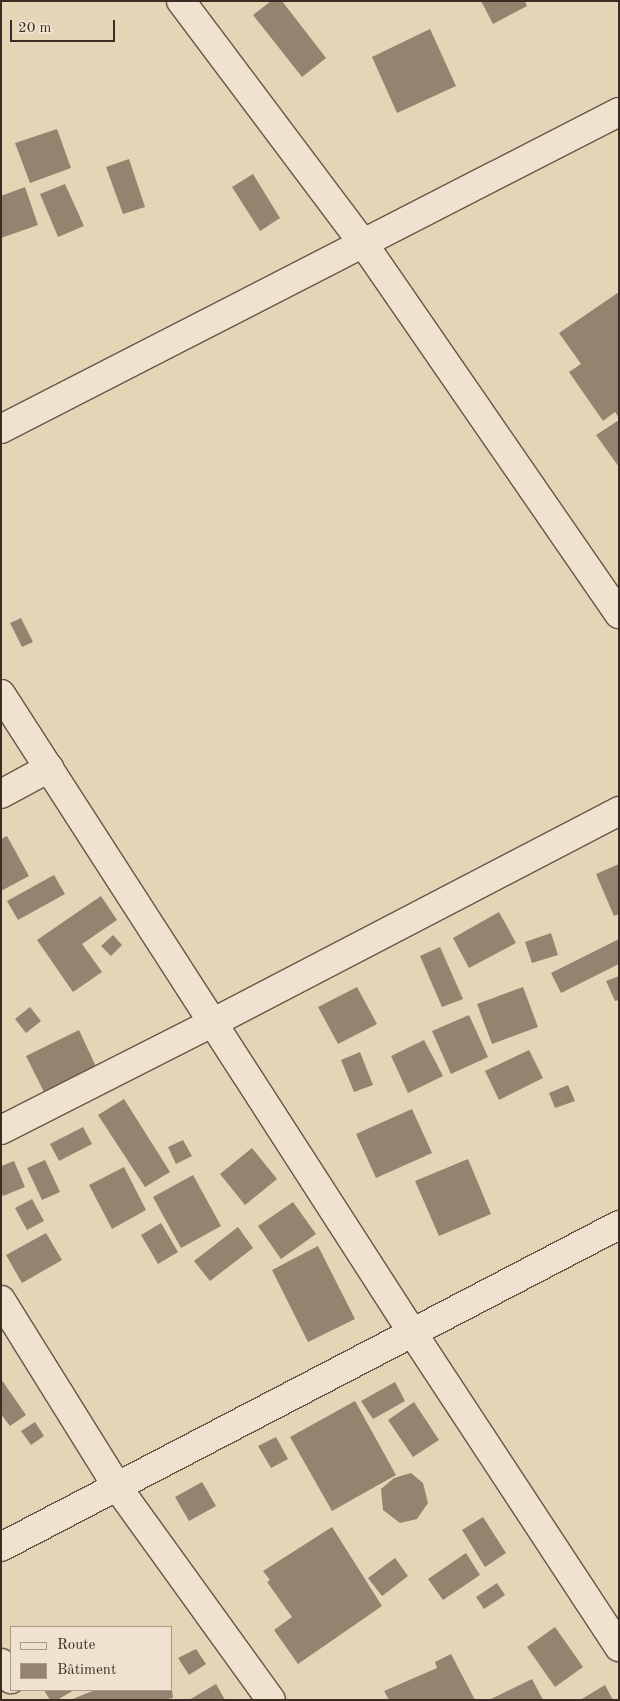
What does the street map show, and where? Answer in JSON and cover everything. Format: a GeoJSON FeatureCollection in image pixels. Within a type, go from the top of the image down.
{"type":"FeatureCollection","features":[{"type":"Feature","properties":{"kind":"street"},"geometry":{"type":"LineString","coordinates":[[181,1],[363,243],[619,614]]}},
{"type":"Feature","properties":{"kind":"street"},"geometry":{"type":"LineString","coordinates":[[1,429],[619,112]]}},
{"type":"Feature","properties":{"kind":"street"},"geometry":{"type":"LineString","coordinates":[[1,694],[412,1332],[619,1647]]}},
{"type":"Feature","properties":{"kind":"street"},"geometry":{"type":"LineString","coordinates":[[1,794],[49,768]]}},
{"type":"Feature","properties":{"kind":"street"},"geometry":{"type":"LineString","coordinates":[[1,1130],[214,1022],[619,811]]}},
{"type":"Feature","properties":{"kind":"street"},"geometry":{"type":"LineString","coordinates":[[1,1547],[118,1488],[619,1225]]}},
{"type":"Feature","properties":{"kind":"street"},"geometry":{"type":"LineString","coordinates":[[1,1300],[118,1488],[271,1700]]}},
{"type":"Feature","properties":{"kind":"street"},"geometry":{"type":"LineString","coordinates":[[1,1663],[10,1677]]}},
{"type":"Feature","properties":{"kind":"building"},"geometry":{"type":"Polygon","coordinates":[[[271,1],[282,1],[326,58],[302,77],[253,15],[271,1]]]}},
{"type":"Feature","properties":{"kind":"building"},"geometry":{"type":"Polygon","coordinates":[[[481,1],[525,1],[527,6],[493,24],[481,1]]]}},
{"type":"Feature","properties":{"kind":"building"},"geometry":{"type":"Polygon","coordinates":[[[430,29],[456,86],[397,113],[372,57],[430,29]]]}},
{"type":"Feature","properties":{"kind":"building"},"geometry":{"type":"Polygon","coordinates":[[[57,129],[71,168],[30,183],[15,143],[57,129]]]}},
{"type":"Feature","properties":{"kind":"building"},"geometry":{"type":"Polygon","coordinates":[[[129,159],[145,207],[123,214],[106,167],[129,159]]]}},
{"type":"Feature","properties":{"kind":"building"},"geometry":{"type":"Polygon","coordinates":[[[253,174],[280,218],[260,231],[232,187],[253,174]]]}},
{"type":"Feature","properties":{"kind":"building"},"geometry":{"type":"Polygon","coordinates":[[[65,184],[84,226],[58,237],[40,194],[65,184]]]}},
{"type":"Feature","properties":{"kind":"building"},"geometry":{"type":"Polygon","coordinates":[[[25,187],[38,225],[1,238],[1,196],[25,187]]]}},
{"type":"Feature","properties":{"kind":"building"},"geometry":{"type":"Polygon","coordinates":[[[619,292],[619,418],[615,412],[603,421],[569,372],[581,364],[559,333],[619,292]]]}},
{"type":"Feature","properties":{"kind":"building"},"geometry":{"type":"Polygon","coordinates":[[[619,420],[619,467],[596,435],[619,420]]]}},
{"type":"Feature","properties":{"kind":"building"},"geometry":{"type":"Polygon","coordinates":[[[21,618],[33,642],[22,647],[10,623],[21,618]]]}},
{"type":"Feature","properties":{"kind":"building"},"geometry":{"type":"Polygon","coordinates":[[[7,836],[29,876],[1,891],[1,839],[7,836]]]}},
{"type":"Feature","properties":{"kind":"building"},"geometry":{"type":"Polygon","coordinates":[[[619,864],[619,914],[614,916],[596,874],[619,864]]]}},
{"type":"Feature","properties":{"kind":"building"},"geometry":{"type":"Polygon","coordinates":[[[54,875],[65,894],[18,920],[7,901],[54,875]]]}},
{"type":"Feature","properties":{"kind":"building"},"geometry":{"type":"Polygon","coordinates":[[[101,896],[117,920],[82,944],[102,972],[73,992],[37,940],[101,896]]]}},
{"type":"Feature","properties":{"kind":"building"},"geometry":{"type":"Polygon","coordinates":[[[499,912],[516,943],[469,968],[453,938],[499,912]]]}},
{"type":"Feature","properties":{"kind":"building"},"geometry":{"type":"Polygon","coordinates":[[[551,933],[558,955],[532,963],[525,942],[551,933]]]}},
{"type":"Feature","properties":{"kind":"building"},"geometry":{"type":"Polygon","coordinates":[[[113,935],[122,945],[111,956],[101,946],[113,935]]]}},
{"type":"Feature","properties":{"kind":"building"},"geometry":{"type":"Polygon","coordinates":[[[619,939],[619,964],[561,993],[551,973],[619,939]]]}},
{"type":"Feature","properties":{"kind":"building"},"geometry":{"type":"Polygon","coordinates":[[[440,947],[463,999],[442,1007],[420,956],[440,947]]]}},
{"type":"Feature","properties":{"kind":"building"},"geometry":{"type":"Polygon","coordinates":[[[619,976],[619,1000],[615,1001],[606,981],[619,976]]]}},
{"type":"Feature","properties":{"kind":"building"},"geometry":{"type":"Polygon","coordinates":[[[357,987],[377,1024],[338,1044],[318,1007],[357,987]]]}},
{"type":"Feature","properties":{"kind":"building"},"geometry":{"type":"Polygon","coordinates":[[[523,987],[538,1027],[492,1044],[477,1004],[523,987]]]}},
{"type":"Feature","properties":{"kind":"building"},"geometry":{"type":"Polygon","coordinates":[[[30,1007],[41,1021],[26,1033],[15,1019],[30,1007]]]}},
{"type":"Feature","properties":{"kind":"building"},"geometry":{"type":"Polygon","coordinates":[[[469,1015],[488,1057],[451,1074],[432,1031],[469,1015]]]}},
{"type":"Feature","properties":{"kind":"building"},"geometry":{"type":"Polygon","coordinates":[[[79,1030],[98,1071],[46,1096],[26,1056],[79,1030]]]}},
{"type":"Feature","properties":{"kind":"building"},"geometry":{"type":"Polygon","coordinates":[[[424,1040],[443,1076],[408,1093],[391,1056],[424,1040]]]}},
{"type":"Feature","properties":{"kind":"building"},"geometry":{"type":"Polygon","coordinates":[[[529,1050],[543,1078],[499,1100],[485,1071],[529,1050]]]}},
{"type":"Feature","properties":{"kind":"building"},"geometry":{"type":"Polygon","coordinates":[[[360,1052],[373,1085],[354,1092],[341,1060],[360,1052]]]}},
{"type":"Feature","properties":{"kind":"building"},"geometry":{"type":"Polygon","coordinates":[[[568,1085],[575,1101],[555,1108],[549,1093],[568,1085]]]}},
{"type":"Feature","properties":{"kind":"building"},"geometry":{"type":"Polygon","coordinates":[[[124,1099],[170,1172],[145,1187],[98,1115],[124,1099]]]}},
{"type":"Feature","properties":{"kind":"building"},"geometry":{"type":"Polygon","coordinates":[[[412,1109],[432,1153],[376,1178],[356,1134],[412,1109]]]}},
{"type":"Feature","properties":{"kind":"building"},"geometry":{"type":"Polygon","coordinates":[[[83,1127],[92,1144],[59,1161],[50,1144],[83,1127]]]}},
{"type":"Feature","properties":{"kind":"building"},"geometry":{"type":"Polygon","coordinates":[[[183,1140],[192,1156],[176,1164],[168,1147],[183,1140]]]}},
{"type":"Feature","properties":{"kind":"building"},"geometry":{"type":"Polygon","coordinates":[[[252,1148],[277,1179],[245,1205],[220,1174],[252,1148]]]}},
{"type":"Feature","properties":{"kind":"building"},"geometry":{"type":"Polygon","coordinates":[[[468,1159],[491,1214],[439,1236],[415,1181],[468,1159]]]}},
{"type":"Feature","properties":{"kind":"building"},"geometry":{"type":"Polygon","coordinates":[[[45,1160],[60,1192],[42,1200],[27,1168],[45,1160]]]}},
{"type":"Feature","properties":{"kind":"building"},"geometry":{"type":"Polygon","coordinates":[[[14,1161],[25,1187],[3,1196],[1,1191],[1,1166],[14,1161]]]}},
{"type":"Feature","properties":{"kind":"building"},"geometry":{"type":"Polygon","coordinates":[[[124,1167],[146,1210],[112,1229],[89,1185],[124,1167]]]}},
{"type":"Feature","properties":{"kind":"building"},"geometry":{"type":"Polygon","coordinates":[[[193,1175],[221,1226],[181,1248],[153,1197],[193,1175]]]}},
{"type":"Feature","properties":{"kind":"building"},"geometry":{"type":"Polygon","coordinates":[[[32,1199],[44,1221],[27,1230],[15,1208],[32,1199]]]}},
{"type":"Feature","properties":{"kind":"building"},"geometry":{"type":"Polygon","coordinates":[[[293,1202],[316,1234],[281,1259],[258,1226],[293,1202]]]}},
{"type":"Feature","properties":{"kind":"building"},"geometry":{"type":"Polygon","coordinates":[[[161,1223],[178,1252],[158,1264],[141,1235],[161,1223]]]}},
{"type":"Feature","properties":{"kind":"building"},"geometry":{"type":"Polygon","coordinates":[[[238,1227],[253,1248],[210,1281],[194,1261],[238,1227]]]}},
{"type":"Feature","properties":{"kind":"building"},"geometry":{"type":"Polygon","coordinates":[[[46,1233],[62,1260],[22,1283],[6,1255],[46,1233]]]}},
{"type":"Feature","properties":{"kind":"building"},"geometry":{"type":"Polygon","coordinates":[[[318,1246],[355,1319],[308,1342],[272,1270],[318,1246]]]}},
{"type":"Feature","properties":{"kind":"building"},"geometry":{"type":"Polygon","coordinates":[[[1,1379],[26,1415],[10,1426],[1,1414],[1,1379]]]}},
{"type":"Feature","properties":{"kind":"building"},"geometry":{"type":"Polygon","coordinates":[[[395,1382],[405,1401],[373,1419],[361,1401],[395,1382]]]}},
{"type":"Feature","properties":{"kind":"building"},"geometry":{"type":"Polygon","coordinates":[[[355,1401],[396,1475],[332,1511],[290,1437],[355,1401]]]}},
{"type":"Feature","properties":{"kind":"building"},"geometry":{"type":"Polygon","coordinates":[[[414,1402],[439,1440],[413,1457],[388,1420],[414,1402]]]}},
{"type":"Feature","properties":{"kind":"building"},"geometry":{"type":"Polygon","coordinates":[[[35,1422],[44,1436],[31,1445],[21,1431],[35,1422]]]}},
{"type":"Feature","properties":{"kind":"building"},"geometry":{"type":"Polygon","coordinates":[[[276,1437],[288,1459],[271,1468],[258,1446],[276,1437]]]}},
{"type":"Feature","properties":{"kind":"building"},"geometry":{"type":"Polygon","coordinates":[[[411,1473],[423,1483],[428,1503],[417,1519],[400,1523],[383,1510],[381,1489],[394,1478],[411,1473]]]}},
{"type":"Feature","properties":{"kind":"building"},"geometry":{"type":"Polygon","coordinates":[[[202,1482],[216,1506],[189,1521],[175,1497],[202,1482]]]}},
{"type":"Feature","properties":{"kind":"building"},"geometry":{"type":"Polygon","coordinates":[[[483,1517],[506,1553],[485,1567],[462,1530],[483,1517]]]}},
{"type":"Feature","properties":{"kind":"building"},"geometry":{"type":"Polygon","coordinates":[[[332,1527],[382,1606],[298,1664],[274,1630],[292,1617],[267,1582],[270,1580],[263,1571],[332,1527]]]}},
{"type":"Feature","properties":{"kind":"building"},"geometry":{"type":"Polygon","coordinates":[[[466,1553],[480,1575],[443,1600],[428,1579],[466,1553]]]}},
{"type":"Feature","properties":{"kind":"building"},"geometry":{"type":"Polygon","coordinates":[[[395,1558],[408,1576],[382,1596],[368,1578],[395,1558]]]}},
{"type":"Feature","properties":{"kind":"building"},"geometry":{"type":"Polygon","coordinates":[[[497,1583],[505,1595],[484,1609],[476,1597],[497,1583]]]}},
{"type":"Feature","properties":{"kind":"building"},"geometry":{"type":"Polygon","coordinates":[[[555,1627],[583,1667],[555,1687],[527,1647],[555,1627]]]}},
{"type":"Feature","properties":{"kind":"building"},"geometry":{"type":"Polygon","coordinates":[[[196,1649],[206,1664],[189,1675],[178,1658],[196,1649]]]}},
{"type":"Feature","properties":{"kind":"building"},"geometry":{"type":"Polygon","coordinates":[[[451,1654],[475,1700],[389,1700],[384,1691],[437,1668],[435,1662],[451,1654]]]}},
{"type":"Feature","properties":{"kind":"building"},"geometry":{"type":"Polygon","coordinates":[[[532,1679],[543,1700],[489,1700],[532,1679]]]}},
{"type":"Feature","properties":{"kind":"building"},"geometry":{"type":"Polygon","coordinates":[[[216,1684],[225,1700],[189,1700],[216,1684]]]}},
{"type":"Feature","properties":{"kind":"building"},"geometry":{"type":"Polygon","coordinates":[[[605,1685],[613,1700],[580,1700],[605,1685]]]}},
{"type":"Feature","properties":{"kind":"building"},"geometry":{"type":"Polygon","coordinates":[[[172,1690],[173,1698],[161,1700],[70,1700],[92,1691],[172,1690]]]}},
{"type":"Feature","properties":{"kind":"building"},"geometry":{"type":"Polygon","coordinates":[[[45,1691],[72,1691],[57,1700],[50,1700],[45,1691]]]}}]}
